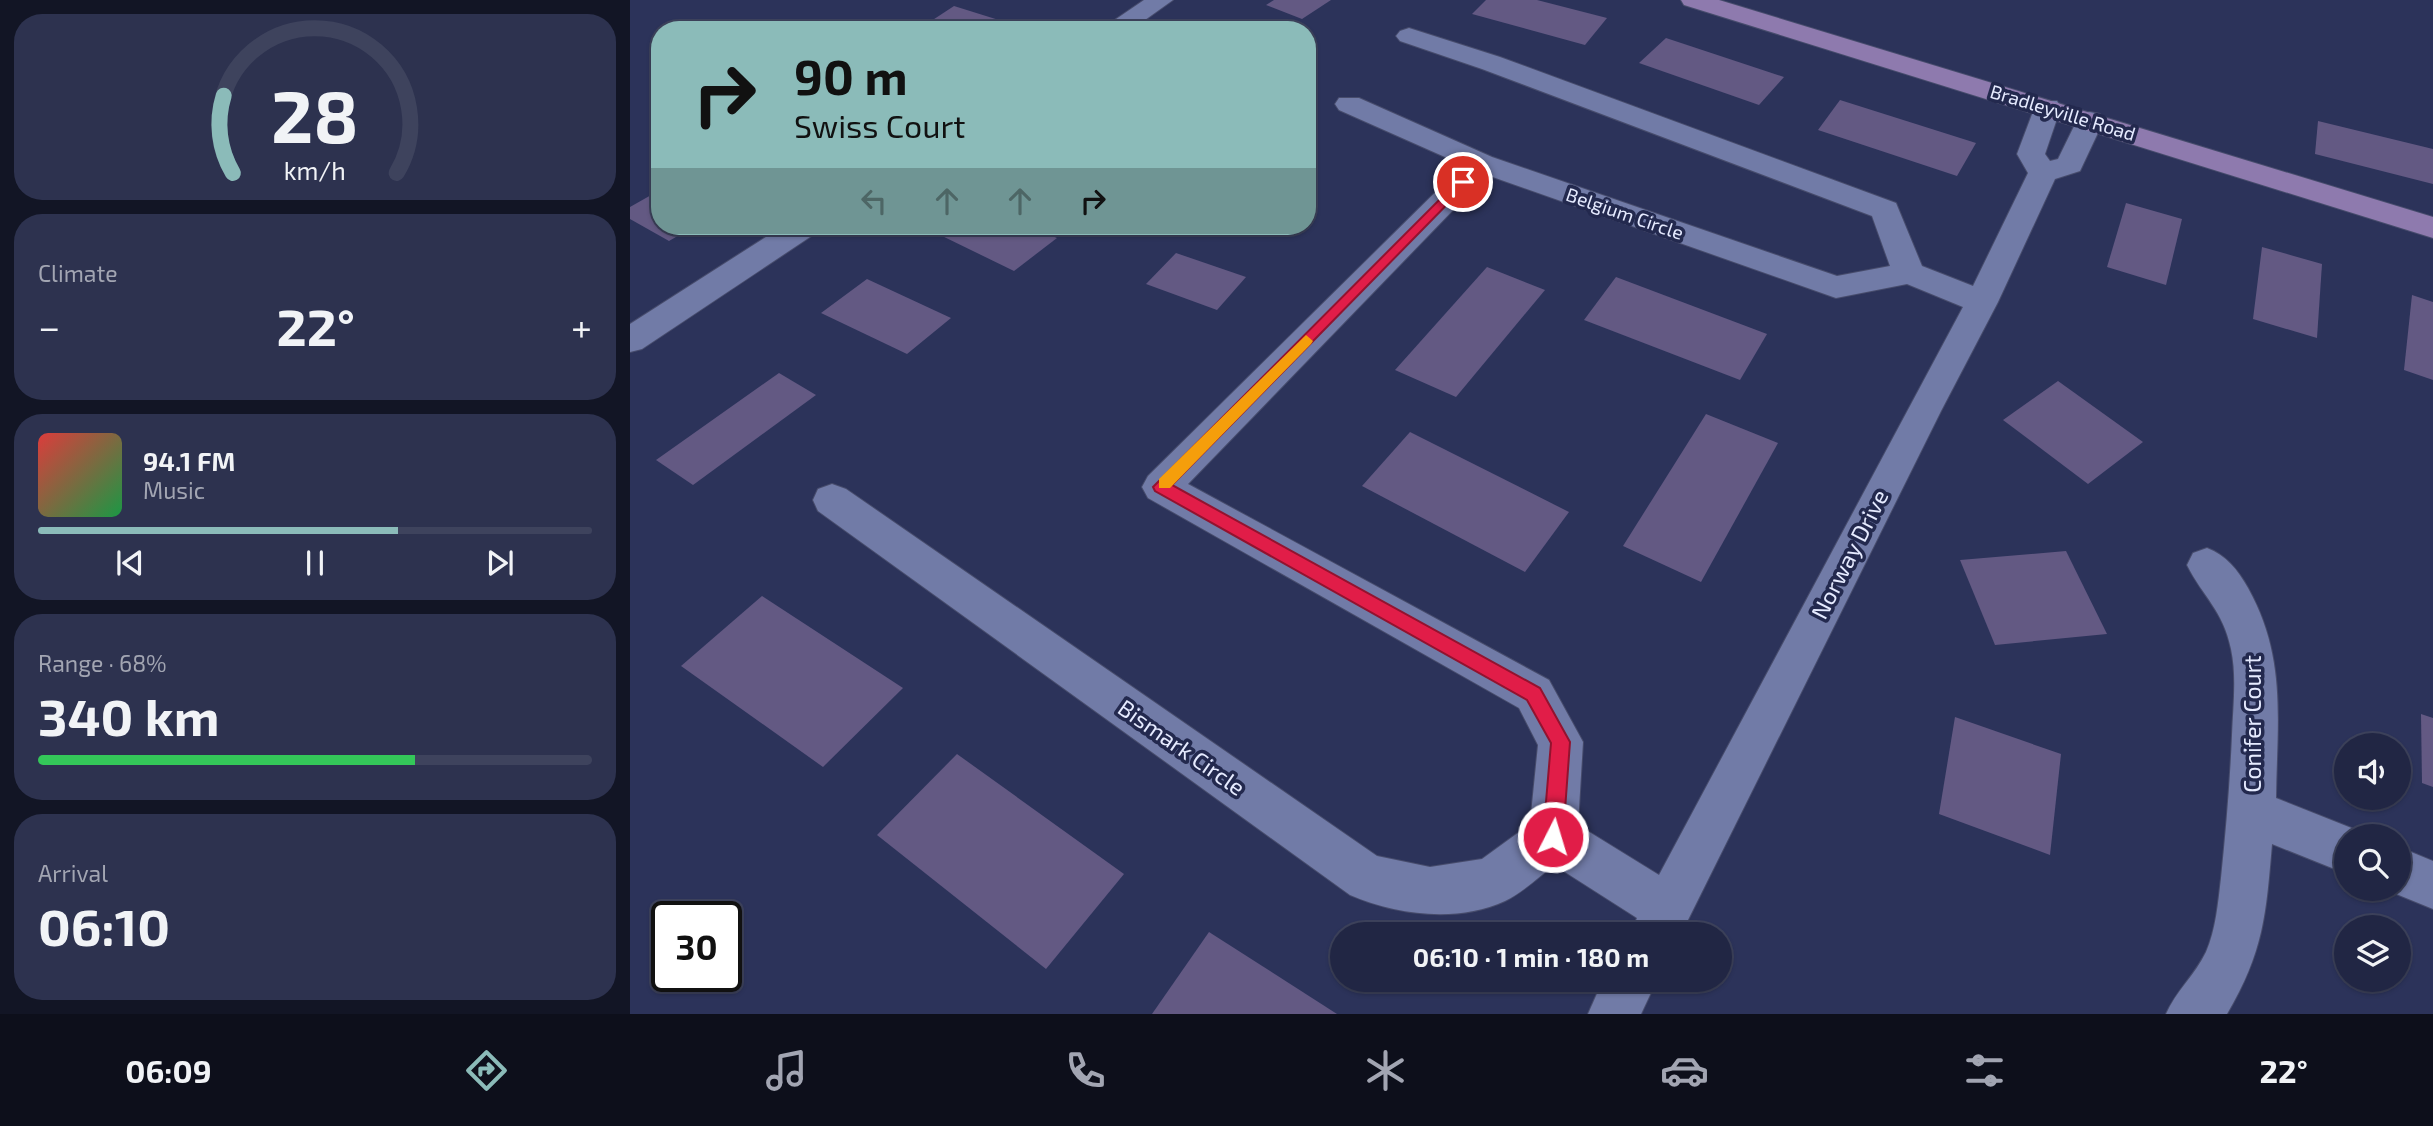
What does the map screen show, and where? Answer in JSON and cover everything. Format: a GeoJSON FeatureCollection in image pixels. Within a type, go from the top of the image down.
{"type":"FeatureCollection","features":[{"type":"Feature","properties":{"kind":"street"},"geometry":{"type":"LineString","coordinates":[[1127,21],[1161,0]]}},
{"type":"Feature","properties":{"kind":"street","name":"Bradleyville Road"},"geometry":{"type":"LineString","coordinates":[[1693,0],[2090,120],[2433,228]]}},
{"type":"Feature","properties":{"kind":"street"},"geometry":{"type":"LineString","coordinates":[[1409,36],[1491,63],[1885,210],[1909,273],[1982,302]]}},
{"type":"Feature","properties":{"kind":"street","name":"Belgium Circle"},"geometry":{"type":"LineString","coordinates":[[1349,104],[1482,163],[1836,287],[1909,273]]}},
{"type":"Feature","properties":{"kind":"street"},"geometry":{"type":"LineString","coordinates":[[2047,107],[2031,154],[2043,173],[2070,166],[2090,120]]}},
{"type":"Feature","properties":{"kind":"street"},"geometry":{"type":"LineString","coordinates":[[1482,163],[1161,487],[1534,694],[1561,742],[1553,837],[1661,921]]}},
{"type":"Feature","properties":{"kind":"street","name":"Norway Drive"},"geometry":{"type":"LineString","coordinates":[[1661,921],[1923,411],[1982,302],[2043,173]]}},
{"type":"Feature","properties":{"kind":"street"},"geometry":{"type":"LineString","coordinates":[[630,340],[791,235]]}},
{"type":"Feature","properties":{"kind":"street","name":"Bismark Circle"},"geometry":{"type":"LineString","coordinates":[[832,500],[1367,878],[1430,891],[1491,882],[1553,837]]}},
{"type":"Feature","properties":{"kind":"street","name":"Conifer Court"},"geometry":{"type":"LineString","coordinates":[[2192,1014],[2205,1001],[2227,965],[2240,924],[2252,812],[2256,677],[2253,650],[2244,620],[2229,592],[2207,565]]}},
{"type":"Feature","properties":{"kind":"street","name":"Conifer Court"},"geometry":{"type":"LineString","coordinates":[[2252,812],[2334,845]]}},
{"type":"Feature","properties":{"kind":"street"},"geometry":{"type":"LineString","coordinates":[[2411,876],[2433,885]]}},
{"type":"Feature","properties":{"kind":"street"},"geometry":{"type":"LineString","coordinates":[[1614,1014],[1626,992]]}},
{"type":"Feature","properties":{"kind":"building"},"geometry":{"type":"Polygon","coordinates":[[[1274,0],[1331,0],[1302,19],[1266,5],[1274,0]]]}},
{"type":"Feature","properties":{"kind":"building"},"geometry":{"type":"Polygon","coordinates":[[[1486,0],[1537,0],[1607,18],[1585,45],[1472,14],[1486,0]]]}},
{"type":"Feature","properties":{"kind":"building"},"geometry":{"type":"Polygon","coordinates":[[[954,6],[1002,21],[931,21],[954,6]]]}},
{"type":"Feature","properties":{"kind":"building"},"geometry":{"type":"Polygon","coordinates":[[[1666,38],[1784,77],[1759,105],[1639,63],[1666,38]]]}},
{"type":"Feature","properties":{"kind":"building"},"geometry":{"type":"Polygon","coordinates":[[[1840,100],[1976,143],[1957,176],[1818,130],[1840,100]]]}},
{"type":"Feature","properties":{"kind":"building"},"geometry":{"type":"Polygon","coordinates":[[[2318,121],[2433,149],[2433,184],[2315,154],[2318,121]]]}},
{"type":"Feature","properties":{"kind":"building"},"geometry":{"type":"Polygon","coordinates":[[[651,195],[651,231],[630,219],[630,207],[651,195]]]}},
{"type":"Feature","properties":{"kind":"building"},"geometry":{"type":"Polygon","coordinates":[[[2126,203],[2182,219],[2166,285],[2107,267],[2126,203]]]}},
{"type":"Feature","properties":{"kind":"building"},"geometry":{"type":"Polygon","coordinates":[[[658,235],[679,235],[669,241],[658,235]]]}},
{"type":"Feature","properties":{"kind":"building"},"geometry":{"type":"Polygon","coordinates":[[[940,235],[1050,235],[1057,238],[1014,271],[940,235]]]}},
{"type":"Feature","properties":{"kind":"building"},"geometry":{"type":"Polygon","coordinates":[[[2262,247],[2322,264],[2317,338],[2253,319],[2262,247]]]}},
{"type":"Feature","properties":{"kind":"building"},"geometry":{"type":"Polygon","coordinates":[[[1176,253],[1246,277],[1217,310],[1146,284],[1176,253]]]}},
{"type":"Feature","properties":{"kind":"building"},"geometry":{"type":"Polygon","coordinates":[[[1487,267],[1545,290],[1456,397],[1395,370],[1487,267]]]}},
{"type":"Feature","properties":{"kind":"building"},"geometry":{"type":"Polygon","coordinates":[[[1616,277],[1767,334],[1740,380],[1584,320],[1616,277]]]}},
{"type":"Feature","properties":{"kind":"building"},"geometry":{"type":"Polygon","coordinates":[[[867,279],[951,318],[907,354],[821,313],[867,279]]]}},
{"type":"Feature","properties":{"kind":"building"},"geometry":{"type":"Polygon","coordinates":[[[2412,295],[2433,302],[2433,380],[2404,370],[2412,295]]]}},
{"type":"Feature","properties":{"kind":"building"},"geometry":{"type":"Polygon","coordinates":[[[779,373],[816,395],[693,485],[656,460],[779,373]]]}},
{"type":"Feature","properties":{"kind":"building"},"geometry":{"type":"Polygon","coordinates":[[[2058,381],[2143,442],[2088,484],[2003,420],[2058,381]]]}},
{"type":"Feature","properties":{"kind":"building"},"geometry":{"type":"Polygon","coordinates":[[[1706,414],[1778,443],[1701,582],[1623,546],[1706,414]]]}},
{"type":"Feature","properties":{"kind":"building"},"geometry":{"type":"Polygon","coordinates":[[[1410,432],[1569,512],[1525,572],[1362,486],[1410,432]]]}},
{"type":"Feature","properties":{"kind":"building"},"geometry":{"type":"Polygon","coordinates":[[[2066,551],[2107,634],[1995,645],[1960,560],[2066,551]]]}},
{"type":"Feature","properties":{"kind":"building"},"geometry":{"type":"Polygon","coordinates":[[[762,596],[903,688],[823,767],[681,666],[762,596]]]}},
{"type":"Feature","properties":{"kind":"building"},"geometry":{"type":"Polygon","coordinates":[[[2421,714],[2433,718],[2433,787],[2422,783],[2421,714]]]}},
{"type":"Feature","properties":{"kind":"building"},"geometry":{"type":"Polygon","coordinates":[[[1955,717],[2061,754],[2050,855],[1939,814],[1955,717]]]}},
{"type":"Feature","properties":{"kind":"building"},"geometry":{"type":"Polygon","coordinates":[[[957,754],[1124,874],[1046,969],[877,835],[957,754]]]}},
{"type":"Feature","properties":{"kind":"building"},"geometry":{"type":"Polygon","coordinates":[[[1209,932],[1337,1014],[1152,1014],[1209,932]]]}},
{"type":"Feature","properties":{"kind":"slow traffic"},"geometry":{"type":"LineString","coordinates":[[1164,483],[1306,341]]}},
{"type":"Feature","properties":{"kind":"route"},"geometry":{"type":"LineString","coordinates":[[1463,182],[1161,487],[1534,694],[1561,742],[1553,837]]}}]}
